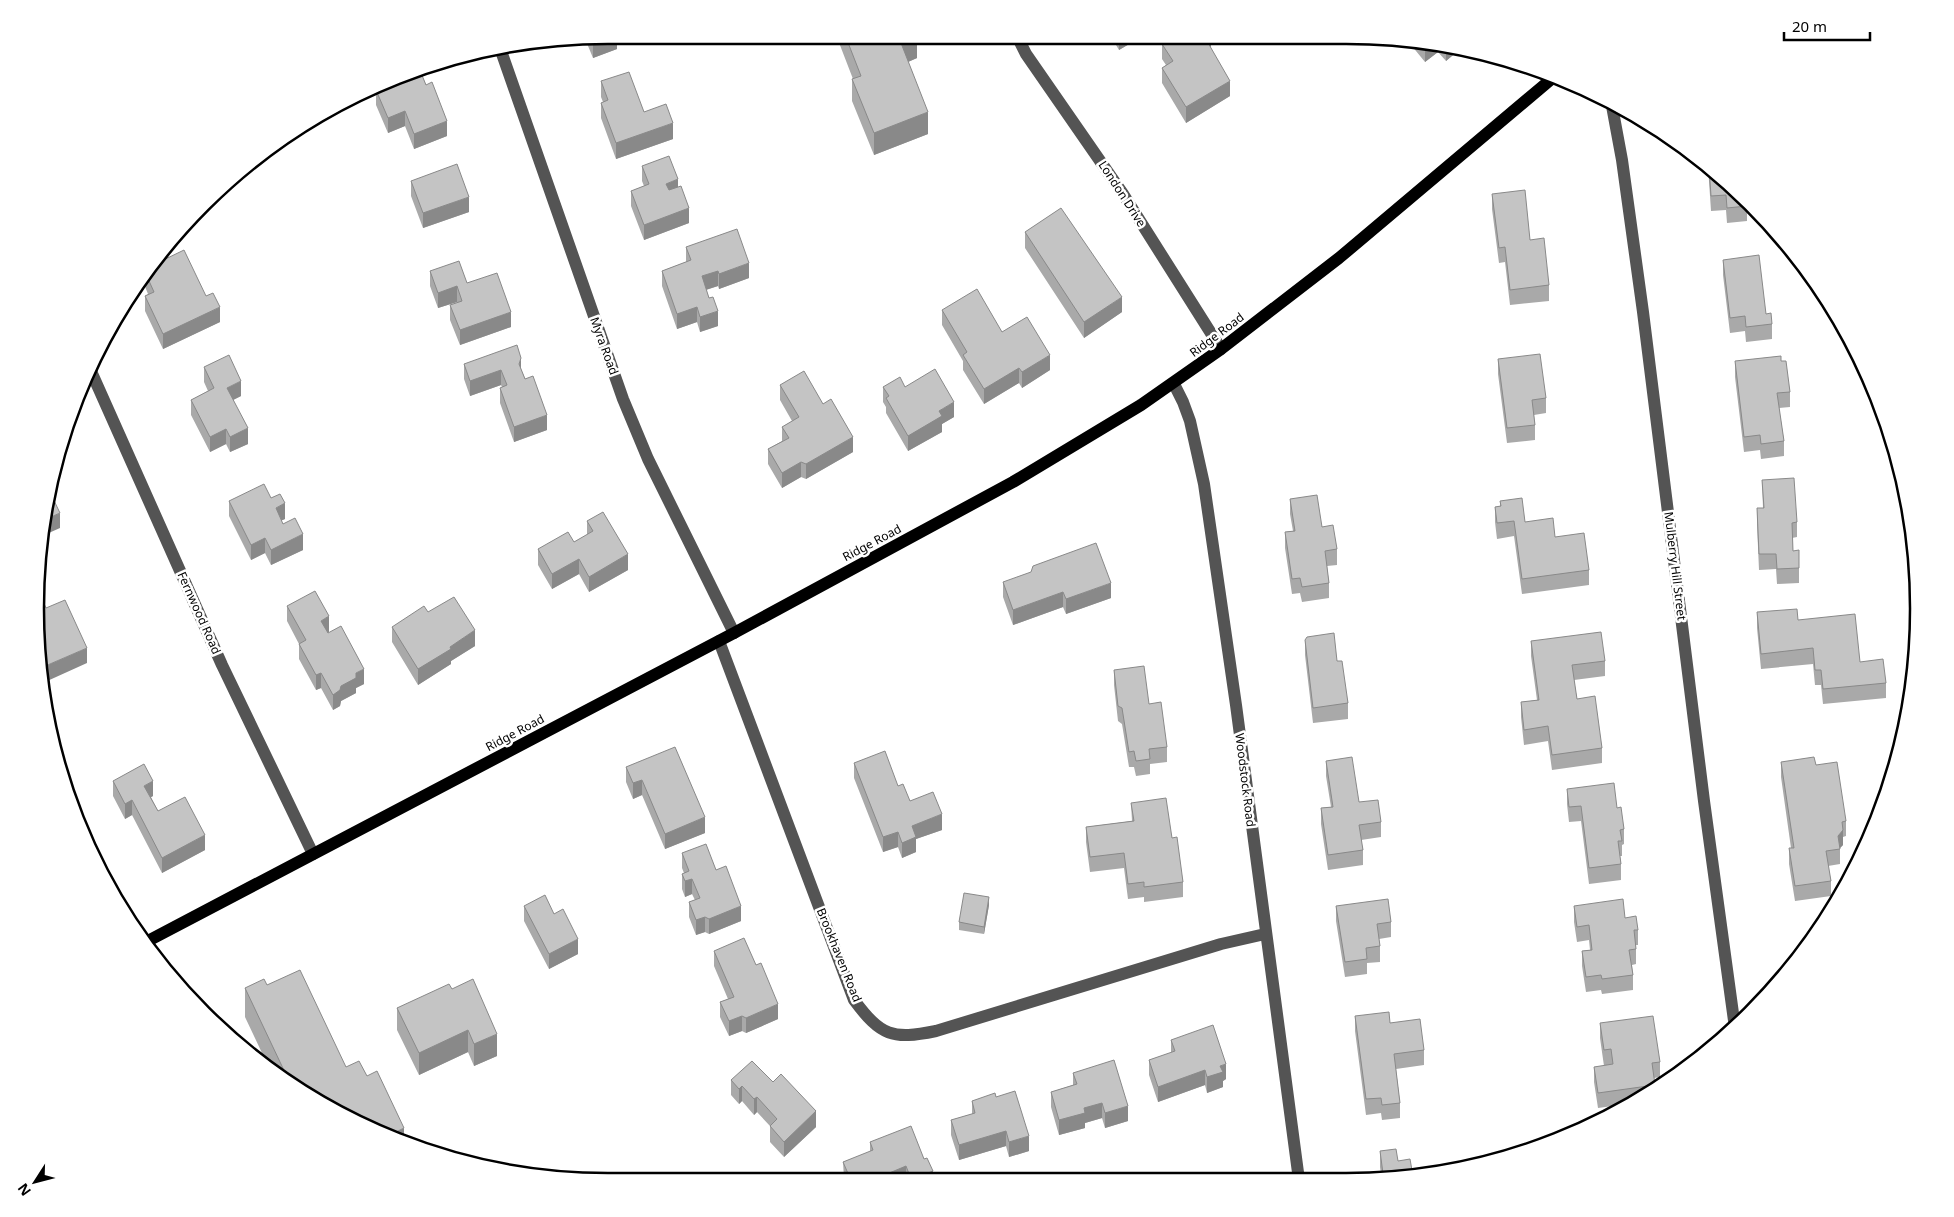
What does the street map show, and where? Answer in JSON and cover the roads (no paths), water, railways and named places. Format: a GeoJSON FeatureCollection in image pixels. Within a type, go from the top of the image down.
{"type":"FeatureCollection","features":[{"type":"Feature","properties":{"kind":"main road","name":"Ridge Road"},"geometry":{"type":"LineString","coordinates":[[151,939],[734,633],[1013,482],[1087,439],[1174,384],[1221,350],[1339,258],[1548,82]]}},
{"type":"Feature","properties":{"kind":"street","name":"London Drive"},"geometry":{"type":"LineString","coordinates":[[1021,44],[1123,194],[1221,350]]}},
{"type":"Feature","properties":{"kind":"street","name":"Myra Road"},"geometry":{"type":"LineString","coordinates":[[502,54],[623,399],[648,460],[734,633]]}},
{"type":"Feature","properties":{"kind":"street","name":"Mulberry Hill Street"},"geometry":{"type":"LineString","coordinates":[[1613,111],[1622,160],[1642,302],[1704,801],[1734,1018]]}},
{"type":"Feature","properties":{"kind":"street","name":"Fernwood Road"},"geometry":{"type":"LineString","coordinates":[[94,377],[222,665],[313,854]]}},
{"type":"Feature","properties":{"kind":"street","name":"Woodstock Road"},"geometry":{"type":"LineString","coordinates":[[1174,384],[1184,402],[1190,421],[1204,484],[1236,705],[1298,1173]]}},
{"type":"Feature","properties":{"kind":"street","name":"Brookhaven Road"},"geometry":{"type":"LineString","coordinates":[[719,641],[854,1000],[870,1021],[889,1034],[913,1036],[936,1031],[1222,944],[1265,934]]}}]}
